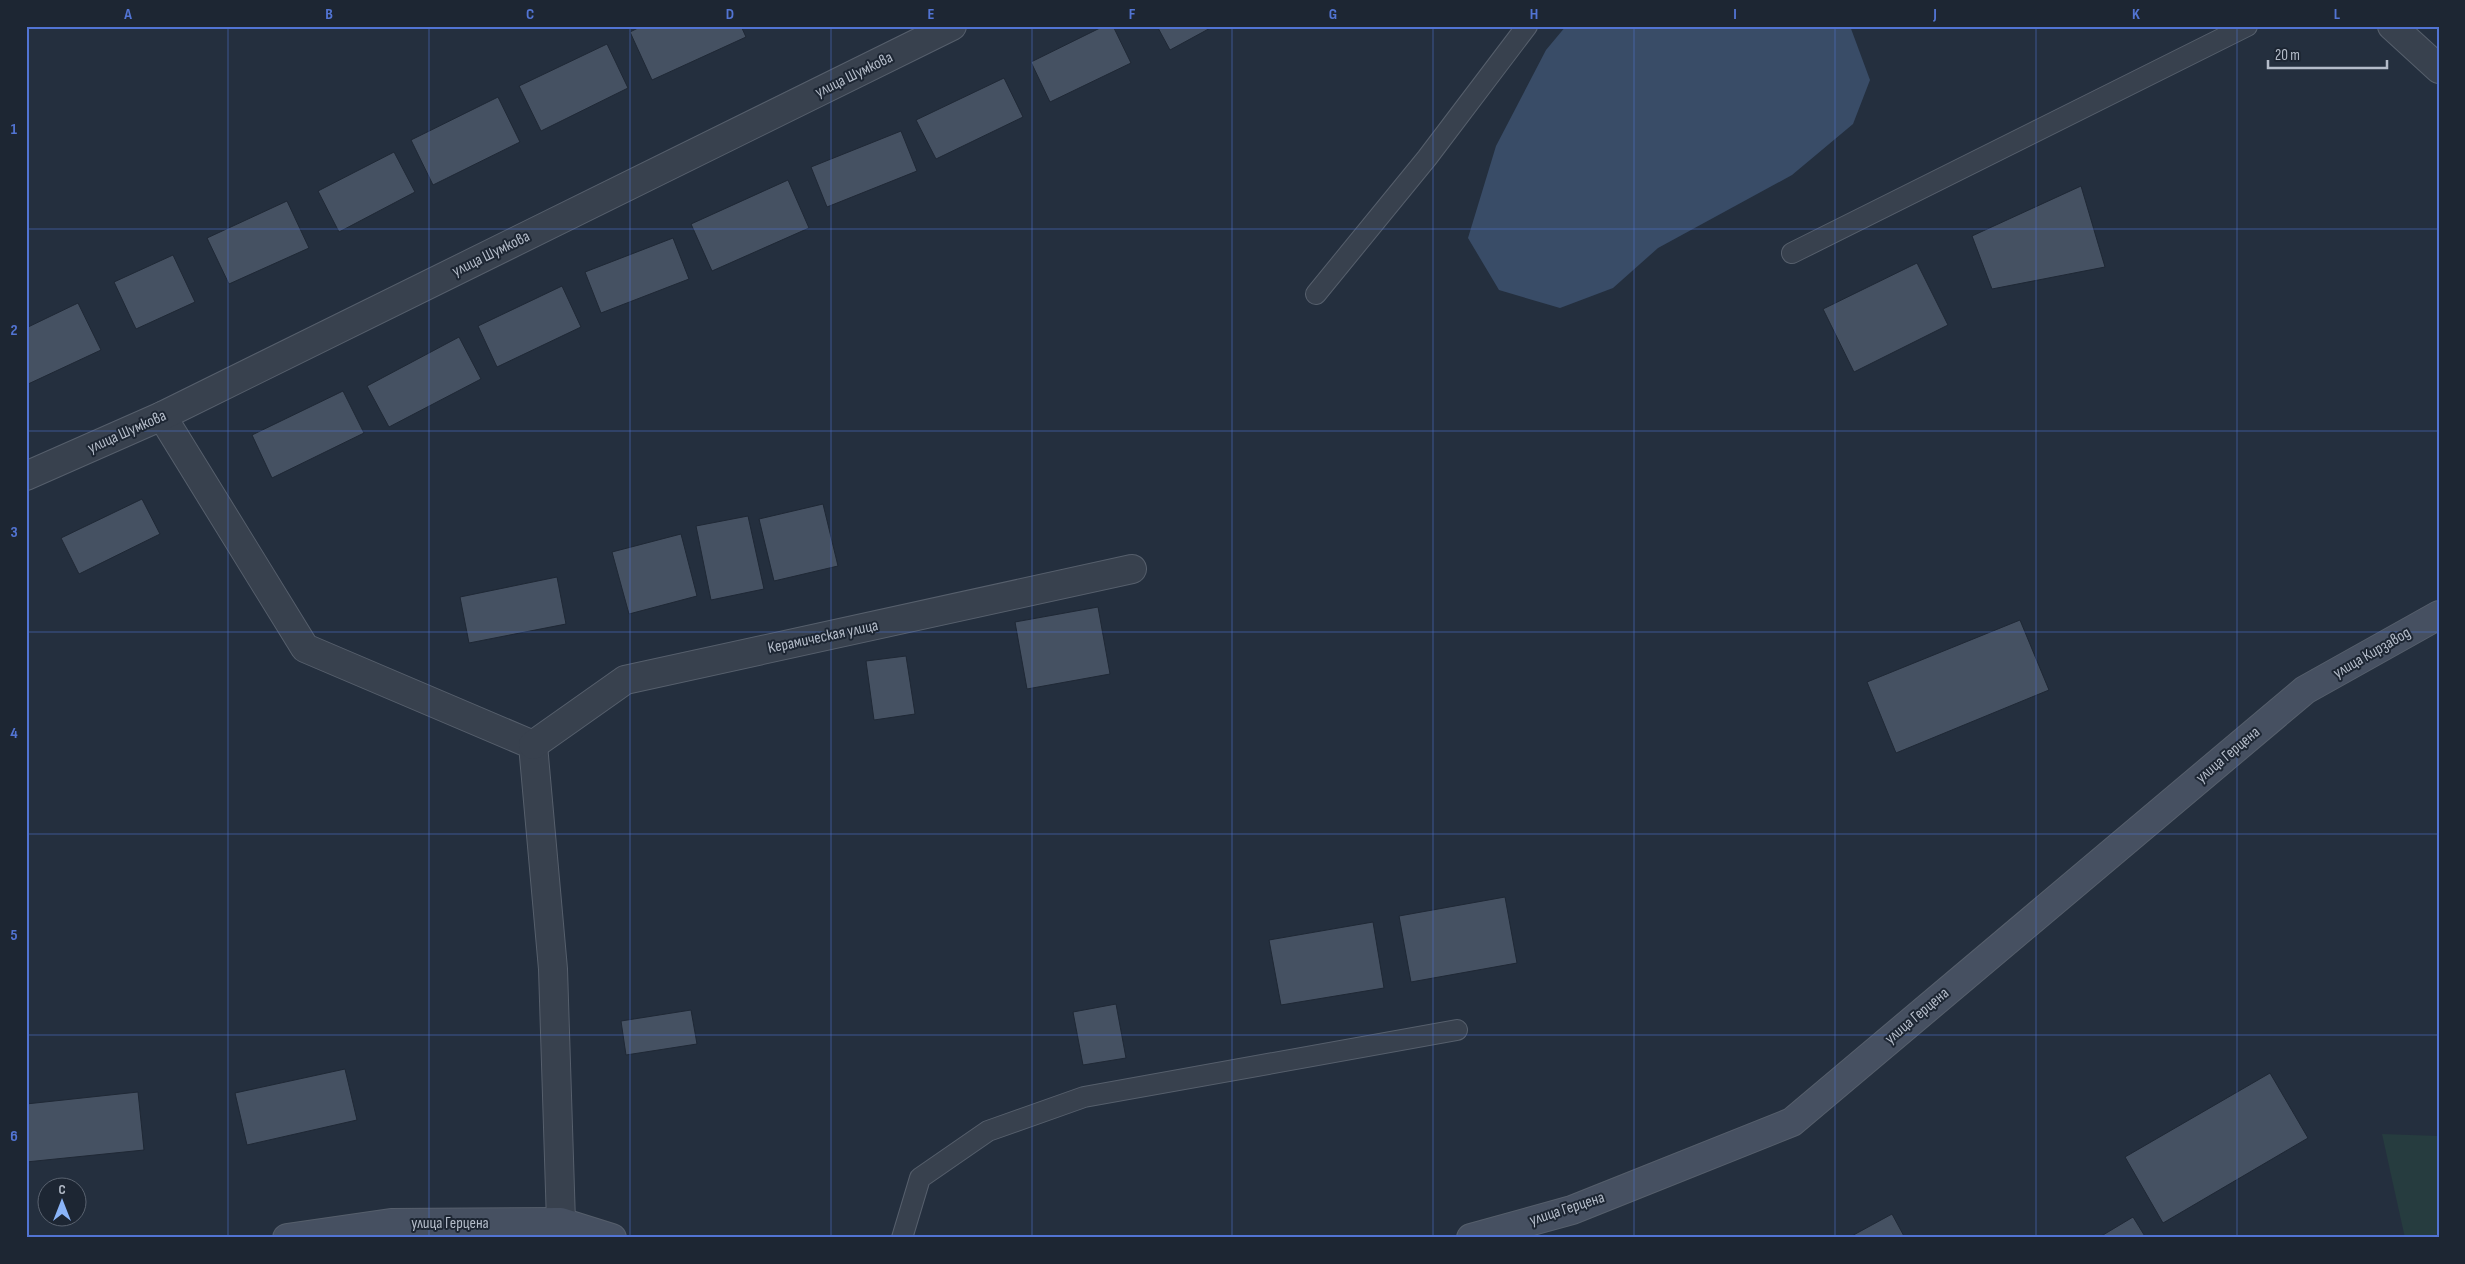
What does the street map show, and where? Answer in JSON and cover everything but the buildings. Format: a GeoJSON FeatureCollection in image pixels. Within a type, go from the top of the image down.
{"type":"FeatureCollection","features":[{"type":"Feature","properties":{"kind":"street","name":"улица Шумкова"},"geometry":{"type":"LineString","coordinates":[[26,476],[162,416],[952,26]]}},
{"type":"Feature","properties":{"kind":"street"},"geometry":{"type":"LineString","coordinates":[[2392,26],[2439,69]]}},
{"type":"Feature","properties":{"kind":"street"},"geometry":{"type":"LineString","coordinates":[[162,416],[305,648],[533,745],[553,969],[561,1222]]}},
{"type":"Feature","properties":{"kind":"street","name":"Керамическая улица"},"geometry":{"type":"LineString","coordinates":[[533,745],[625,680],[1132,569]]}},
{"type":"Feature","properties":{"kind":"street","name":"улица Кирзавод"},"geometry":{"type":"LineString","coordinates":[[2305,690],[2439,615]]}},
{"type":"Feature","properties":{"kind":"street","name":"улица Герцена"},"geometry":{"type":"LineString","coordinates":[[1471,1238],[1572,1210],[1792,1122],[2305,690]]}},
{"type":"Feature","properties":{"kind":"street","name":"улица Герцена"},"geometry":{"type":"LineString","coordinates":[[287,1238],[391,1223],[561,1222],[612,1238]]}},
{"type":"Feature","properties":{"kind":"lane"},"geometry":{"type":"LineString","coordinates":[[1316,294],[1426,158],[1527,26]]}},
{"type":"Feature","properties":{"kind":"lane"},"geometry":{"type":"LineString","coordinates":[[1792,253],[2247,26]]}},
{"type":"Feature","properties":{"kind":"lane"},"geometry":{"type":"LineString","coordinates":[[902,1238],[920,1178],[988,1131],[1084,1097],[1457,1030]]}},
{"type":"Feature","properties":{"kind":"green space"},"geometry":{"type":"Polygon","coordinates":[[[2382,1134],[2439,1136],[2439,1238],[2405,1238],[2382,1134]]]}},
{"type":"Feature","properties":{"kind":"water"},"geometry":{"type":"Polygon","coordinates":[[[1566,26],[1850,26],[1870,80],[1853,124],[1792,175],[1658,248],[1613,288],[1560,308],[1499,290],[1468,238],[1496,146],[1546,50],[1566,26]]]}}]}
